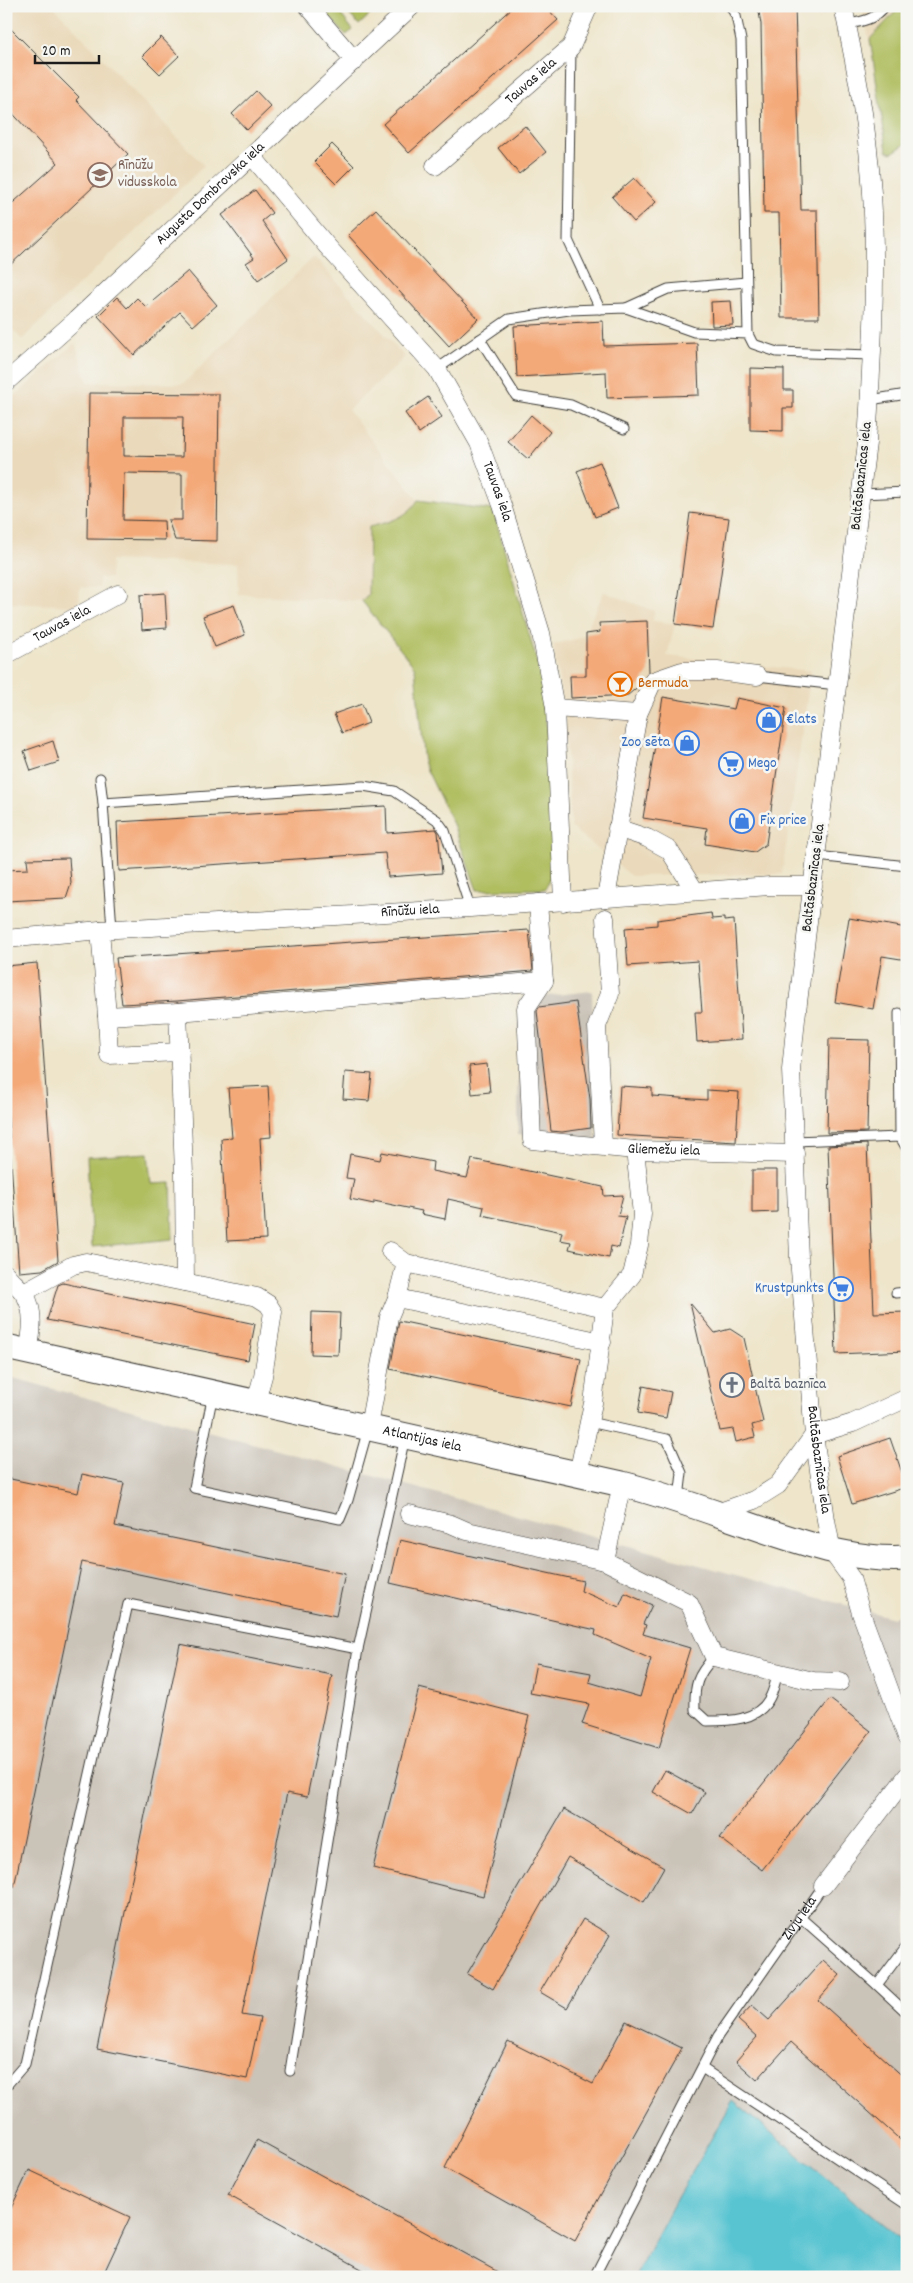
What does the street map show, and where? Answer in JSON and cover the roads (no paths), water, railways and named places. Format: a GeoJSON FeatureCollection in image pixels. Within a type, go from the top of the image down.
{"type":"FeatureCollection","features":[{"type":"Feature","properties":{"kind":"main road","name":"Atlantijas iela"},"geometry":{"type":"LineString","coordinates":[[17,1350],[369,1426],[622,1484],[832,1552],[885,1560],[907,1558]]}},
{"type":"Feature","properties":{"kind":"street"},"geometry":{"type":"LineString","coordinates":[[308,6],[355,61]]}},
{"type":"Feature","properties":{"kind":"street","name":"Augusta Dombrovska iela"},"geometry":{"type":"LineString","coordinates":[[6,382],[76,320],[412,6]]}},
{"type":"Feature","properties":{"kind":"street","name":"Tauvas iela"},"geometry":{"type":"LineString","coordinates":[[435,166],[571,47],[589,6]]}},
{"type":"Feature","properties":{"kind":"street","name":"Baltāsbaznīcas iela"},"geometry":{"type":"LineString","coordinates":[[843,6],[863,112],[872,194],[873,258],[870,400],[861,494],[791,1070],[799,1258],[814,1435],[832,1552],[851,1578],[861,1613],[907,1737]]}},
{"type":"Feature","properties":{"kind":"street","name":"Tauvas iela"},"geometry":{"type":"LineString","coordinates":[[252,156],[328,246],[437,369],[479,443],[502,505],[541,633],[555,708],[563,902]]}},
{"type":"Feature","properties":{"kind":"street","name":"Tauvas iela"},"geometry":{"type":"LineString","coordinates":[[6,655],[118,594]]}},
{"type":"Feature","properties":{"kind":"street"},"geometry":{"type":"LineString","coordinates":[[606,898],[638,714],[653,681],[682,671],[717,671],[756,676]]}},
{"type":"Feature","properties":{"kind":"street"},"geometry":{"type":"LineString","coordinates":[[555,708],[638,714]]}},
{"type":"Feature","properties":{"kind":"street"},"geometry":{"type":"LineString","coordinates":[[617,828],[647,838],[669,850],[695,891]]}},
{"type":"Feature","properties":{"kind":"street","name":"Rīnūžu iela"},"geometry":{"type":"LineString","coordinates":[[6,939],[106,930],[563,902],[695,891],[813,886]]}},
{"type":"Feature","properties":{"kind":"street"},"geometry":{"type":"LineString","coordinates":[[107,1016],[178,1012],[544,982],[538,903]]}},
{"type":"Feature","properties":{"kind":"street"},"geometry":{"type":"LineString","coordinates":[[603,1146],[597,1026],[610,994],[606,918]]}},
{"type":"Feature","properties":{"kind":"street"},"geometry":{"type":"LineString","coordinates":[[106,930],[109,1055],[180,1052]]}},
{"type":"Feature","properties":{"kind":"street","name":"Gliemežu iela"},"geometry":{"type":"LineString","coordinates":[[544,982],[526,1008],[532,1140],[635,1150],[794,1148]]}},
{"type":"Feature","properties":{"kind":"street"},"geometry":{"type":"LineString","coordinates":[[178,1012],[184,1174],[185,1282]]}},
{"type":"Feature","properties":{"kind":"street"},"geometry":{"type":"LineString","coordinates":[[578,1474],[589,1422],[602,1342],[605,1308],[632,1275],[639,1245],[642,1214],[635,1150]]}},
{"type":"Feature","properties":{"kind":"street"},"geometry":{"type":"LineString","coordinates":[[390,1251],[406,1263],[605,1308]]}},
{"type":"Feature","properties":{"kind":"street"},"geometry":{"type":"LineString","coordinates":[[24,1292],[73,1266],[86,1262],[257,1297],[268,1304],[273,1312],[263,1376],[256,1401]]}},
{"type":"Feature","properties":{"kind":"street"},"geometry":{"type":"LineString","coordinates":[[369,1426],[389,1317],[397,1298],[406,1263]]}},
{"type":"Feature","properties":{"kind":"street"},"geometry":{"type":"LineString","coordinates":[[6,1274],[24,1292],[33,1327],[17,1350]]}},
{"type":"Feature","properties":{"kind":"street"},"geometry":{"type":"LineString","coordinates":[[397,1298],[602,1342]]}},
{"type":"Feature","properties":{"kind":"street"},"geometry":{"type":"LineString","coordinates":[[714,1514],[754,1500],[778,1485],[814,1435],[853,1423],[907,1398]]}},
{"type":"Feature","properties":{"kind":"street"},"geometry":{"type":"LineString","coordinates":[[605,1560],[622,1484]]}},
{"type":"Feature","properties":{"kind":"street"},"geometry":{"type":"LineString","coordinates":[[409,1514],[451,1524],[467,1531],[605,1560],[689,1603],[714,1657],[813,1680],[840,1682]]}},
{"type":"Feature","properties":{"kind":"street","name":"Zivju iela"},"geometry":{"type":"LineString","coordinates":[[823,1886],[907,1776]]}},
{"type":"Feature","properties":{"kind":"lane"},"geometry":{"type":"LineString","coordinates":[[730,6],[736,16],[741,40],[748,334],[753,344],[776,352],[871,355]]}},
{"type":"Feature","properties":{"kind":"lane"},"geometry":{"type":"LineString","coordinates":[[847,24],[862,22],[879,14],[885,6]]}},
{"type":"Feature","properties":{"kind":"lane"},"geometry":{"type":"LineString","coordinates":[[571,47],[568,240],[600,309]]}},
{"type":"Feature","properties":{"kind":"lane"},"geometry":{"type":"LineString","coordinates":[[626,308],[668,289],[746,282]]}},
{"type":"Feature","properties":{"kind":"lane"},"geometry":{"type":"LineString","coordinates":[[437,369],[509,319],[569,310],[626,308],[694,332],[748,334]]}},
{"type":"Feature","properties":{"kind":"lane"},"geometry":{"type":"LineString","coordinates":[[480,339],[516,396],[571,405],[624,429]]}},
{"type":"Feature","properties":{"kind":"lane"},"geometry":{"type":"LineString","coordinates":[[870,400],[907,394]]}},
{"type":"Feature","properties":{"kind":"lane"},"geometry":{"type":"LineString","coordinates":[[861,494],[907,492]]}},
{"type":"Feature","properties":{"kind":"lane"},"geometry":{"type":"LineString","coordinates":[[756,676],[838,685]]}},
{"type":"Feature","properties":{"kind":"lane"},"geometry":{"type":"LineString","coordinates":[[100,778],[106,930]]}},
{"type":"Feature","properties":{"kind":"lane"},"geometry":{"type":"LineString","coordinates":[[102,803],[363,786],[394,790],[437,820],[441,825],[470,908]]}},
{"type":"Feature","properties":{"kind":"lane"},"geometry":{"type":"LineString","coordinates":[[817,856],[907,866]]}},
{"type":"Feature","properties":{"kind":"lane"},"geometry":{"type":"LineString","coordinates":[[898,1013],[900,1137],[907,1149]]}},
{"type":"Feature","properties":{"kind":"lane"},"geometry":{"type":"LineString","coordinates":[[794,1148],[900,1137]]}},
{"type":"Feature","properties":{"kind":"lane"},"geometry":{"type":"LineString","coordinates":[[896,1293],[907,1292]]}},
{"type":"Feature","properties":{"kind":"lane"},"geometry":{"type":"LineString","coordinates":[[214,1392],[194,1488],[340,1519],[348,1500],[369,1426]]}},
{"type":"Feature","properties":{"kind":"lane"},"geometry":{"type":"LineString","coordinates":[[589,1422],[667,1439],[682,1473],[678,1501]]}},
{"type":"Feature","properties":{"kind":"lane"},"geometry":{"type":"LineString","coordinates":[[290,2071],[358,1649],[405,1435]]}},
{"type":"Feature","properties":{"kind":"lane"},"geometry":{"type":"LineString","coordinates":[[6,2086],[26,2064],[128,1604],[358,1649]]}},
{"type":"Feature","properties":{"kind":"lane"},"geometry":{"type":"LineString","coordinates":[[714,1657],[700,1672],[694,1692],[696,1710],[707,1720],[729,1721],[753,1715],[769,1700],[778,1673]]}},
{"type":"Feature","properties":{"kind":"lane","name":"Zivju iela"},"geometry":{"type":"LineString","coordinates":[[594,2277],[718,2036],[823,1886]]}},
{"type":"Feature","properties":{"kind":"lane"},"geometry":{"type":"LineString","coordinates":[[800,1918],[907,2013]]}},
{"type":"Feature","properties":{"kind":"lane"},"geometry":{"type":"LineString","coordinates":[[877,1985],[907,1945]]}},
{"type":"Feature","properties":{"kind":"lane"},"geometry":{"type":"LineString","coordinates":[[702,2068],[907,2205]]}},
{"type":"Feature","properties":{"kind":"water"},"geometry":{"type":"Polygon","coordinates":[[[733,2101],[907,2245],[907,2277],[635,2277],[678,2196],[733,2101]]]}},
{"type":"Feature","properties":{"kind":"place","name":"Rīnūžu vidusskola"},"geometry":{"type":"Point","coordinates":[100,175]}},
{"type":"Feature","properties":{"kind":"place","name":"Bermuda"},"geometry":{"type":"Point","coordinates":[620,684]}},
{"type":"Feature","properties":{"kind":"place","name":"€lats"},"geometry":{"type":"Point","coordinates":[769,720]}},
{"type":"Feature","properties":{"kind":"place","name":"Zoo sēta"},"geometry":{"type":"Point","coordinates":[687,743]}},
{"type":"Feature","properties":{"kind":"place","name":"Mego"},"geometry":{"type":"Point","coordinates":[731,764]}},
{"type":"Feature","properties":{"kind":"place","name":"Fix price"},"geometry":{"type":"Point","coordinates":[742,821]}},
{"type":"Feature","properties":{"kind":"place","name":"Krustpunkts"},"geometry":{"type":"Point","coordinates":[841,1289]}},
{"type":"Feature","properties":{"kind":"place","name":"Baltā baznīca"},"geometry":{"type":"Point","coordinates":[732,1385]}}]}
